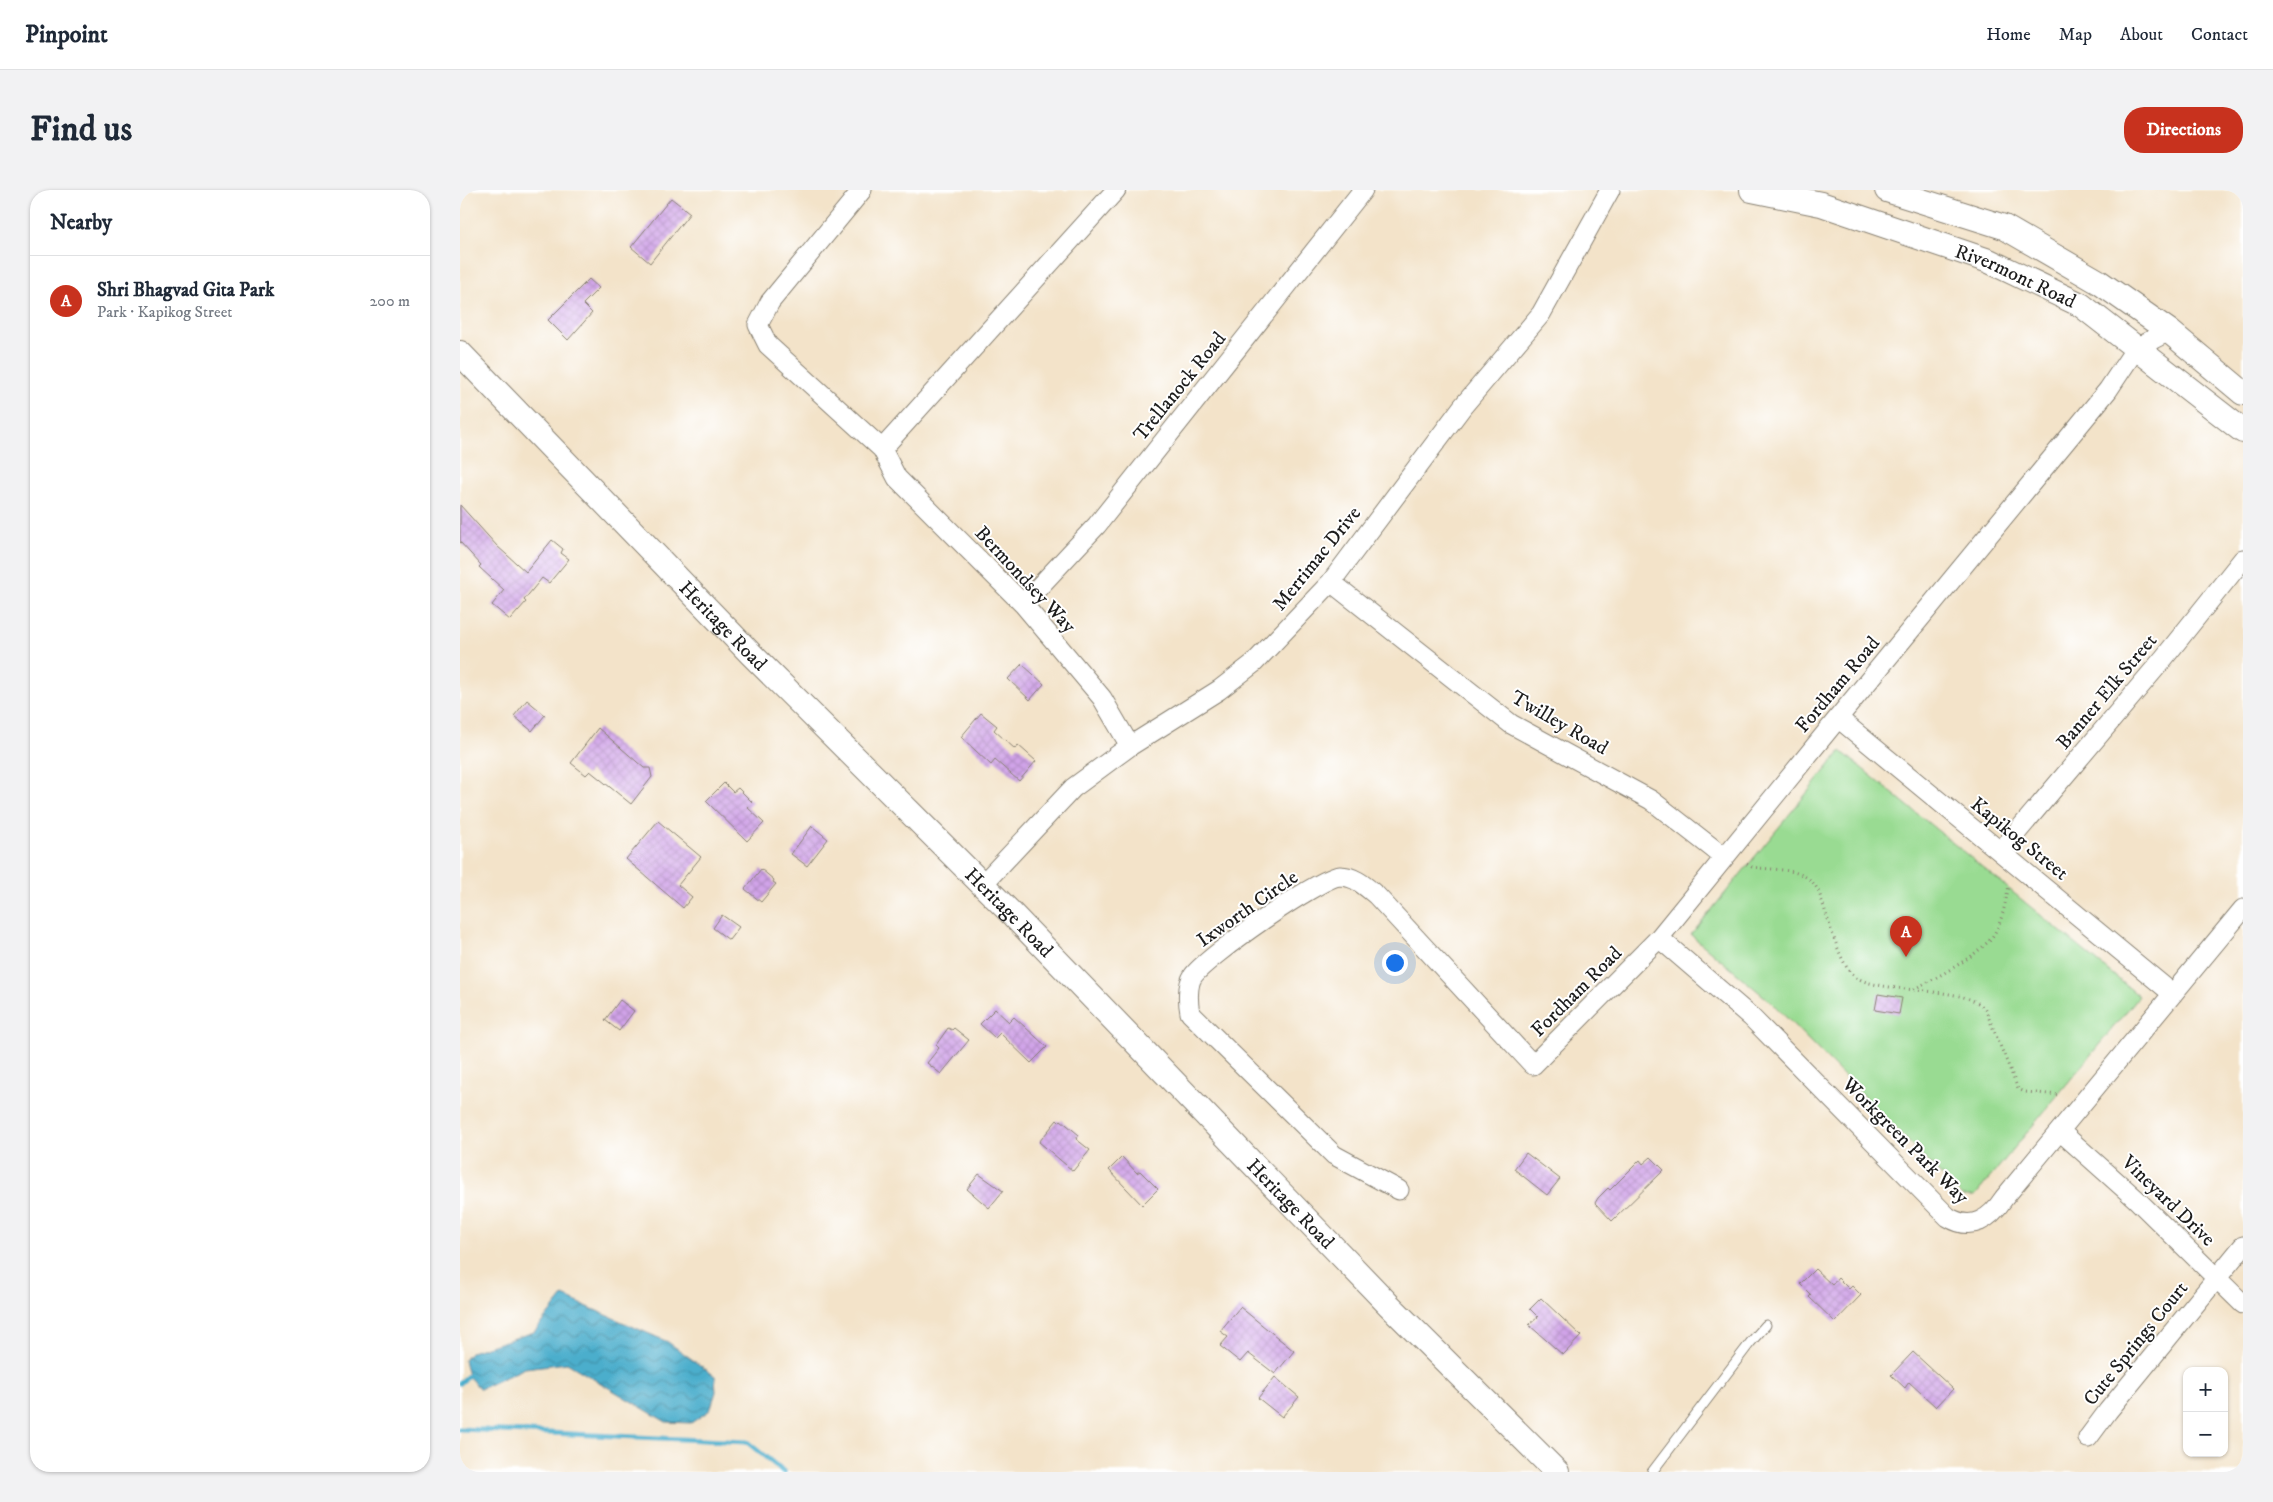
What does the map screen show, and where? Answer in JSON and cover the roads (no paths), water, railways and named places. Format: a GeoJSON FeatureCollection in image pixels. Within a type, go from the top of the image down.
{"type":"FeatureCollection","features":[{"type":"Feature","properties":{"kind":"street"},"geometry":{"type":"LineString","coordinates":[[862,190],[770,302],[758,325],[768,345],[882,449],[1116,190]]}},
{"type":"Feature","properties":{"kind":"street","name":"Trellanock Road"},"geometry":{"type":"LineString","coordinates":[[1022,604],[1096,525],[1363,190]]}},
{"type":"Feature","properties":{"kind":"street","name":"Merrimac Drive"},"geometry":{"type":"LineString","coordinates":[[982,885],[1073,788],[1130,746],[1219,690],[1254,663],[1331,582],[1463,406],[1541,314],[1610,190]]}},
{"type":"Feature","properties":{"kind":"street","name":"Rivermont Road"},"geometry":{"type":"LineString","coordinates":[[1752,190],[1821,204],[1989,261],[2081,305],[2243,431]]}},
{"type":"Feature","properties":{"kind":"street","name":"Rivermont Road"},"geometry":{"type":"LineString","coordinates":[[1887,190],[2004,227],[2099,282],[2169,331],[2243,393]]}},
{"type":"Feature","properties":{"kind":"street","name":"Fordham Road"},"geometry":{"type":"LineString","coordinates":[[1533,1065],[1660,938],[1724,857],[2108,390],[2136,348],[2169,331]]}},
{"type":"Feature","properties":{"kind":"street","name":"Heritage Road"},"geometry":{"type":"LineString","coordinates":[[460,353],[750,654],[982,885],[1389,1305],[1557,1472]]}},
{"type":"Feature","properties":{"kind":"street","name":"Bermondsey Way"},"geometry":{"type":"LineString","coordinates":[[882,449],[896,478],[1022,604],[1102,698],[1130,746]]}},
{"type":"Feature","properties":{"kind":"street","name":"Banner Elk Street"},"geometry":{"type":"LineString","coordinates":[[2002,851],[2163,659],[2243,559]]}},
{"type":"Feature","properties":{"kind":"street","name":"Twilley Road"},"geometry":{"type":"LineString","coordinates":[[1331,582],[1511,724],[1651,800],[1724,857]]}},
{"type":"Feature","properties":{"kind":"street","name":"Kapikog Street"},"geometry":{"type":"LineString","coordinates":[[1838,718],[2002,851],[2173,994]]}},
{"type":"Feature","properties":{"kind":"street","name":"Ixworth Circle"},"geometry":{"type":"LineString","coordinates":[[1399,1190],[1334,1155],[1190,1013],[1188,1002],[1192,977],[1208,960],[1246,931],[1322,883],[1340,876],[1357,880],[1376,895],[1533,1065]]}},
{"type":"Feature","properties":{"kind":"street","name":"Workgreen Park Way"},"geometry":{"type":"LineString","coordinates":[[1660,938],[1751,1017],[1941,1210],[1954,1221],[1973,1224],[1984,1220],[1995,1212],[2004,1198],[2061,1132],[2243,909]]}},
{"type":"Feature","properties":{"kind":"street","name":"Vineyard Drive"},"geometry":{"type":"LineString","coordinates":[[2061,1132],[2136,1199],[2243,1304]]}},
{"type":"Feature","properties":{"kind":"street","name":"Cute Springs Court"},"geometry":{"type":"LineString","coordinates":[[2088,1438],[2243,1246]]}},
{"type":"Feature","properties":{"kind":"lane"},"geometry":{"type":"LineString","coordinates":[[1652,1472],[1750,1342],[1766,1325]]}},
{"type":"Feature","properties":{"kind":"water"},"geometry":{"type":"Polygon","coordinates":[[[563,1296],[668,1342],[715,1376],[716,1392],[710,1410],[691,1423],[666,1422],[567,1363],[525,1368],[480,1389],[468,1376],[464,1360],[471,1352],[534,1332],[563,1296]]]}},
{"type":"Feature","properties":{"kind":"waterway"},"geometry":{"type":"LineString","coordinates":[[460,1383],[468,1376]]}},
{"type":"Feature","properties":{"kind":"waterway"},"geometry":{"type":"LineString","coordinates":[[460,1429],[747,1442],[784,1472]]}},
{"type":"Feature","properties":{"kind":"place","name":"Shri Bhagvad Gita Park"},"geometry":{"type":"Point","coordinates":[1906,957]}}]}
